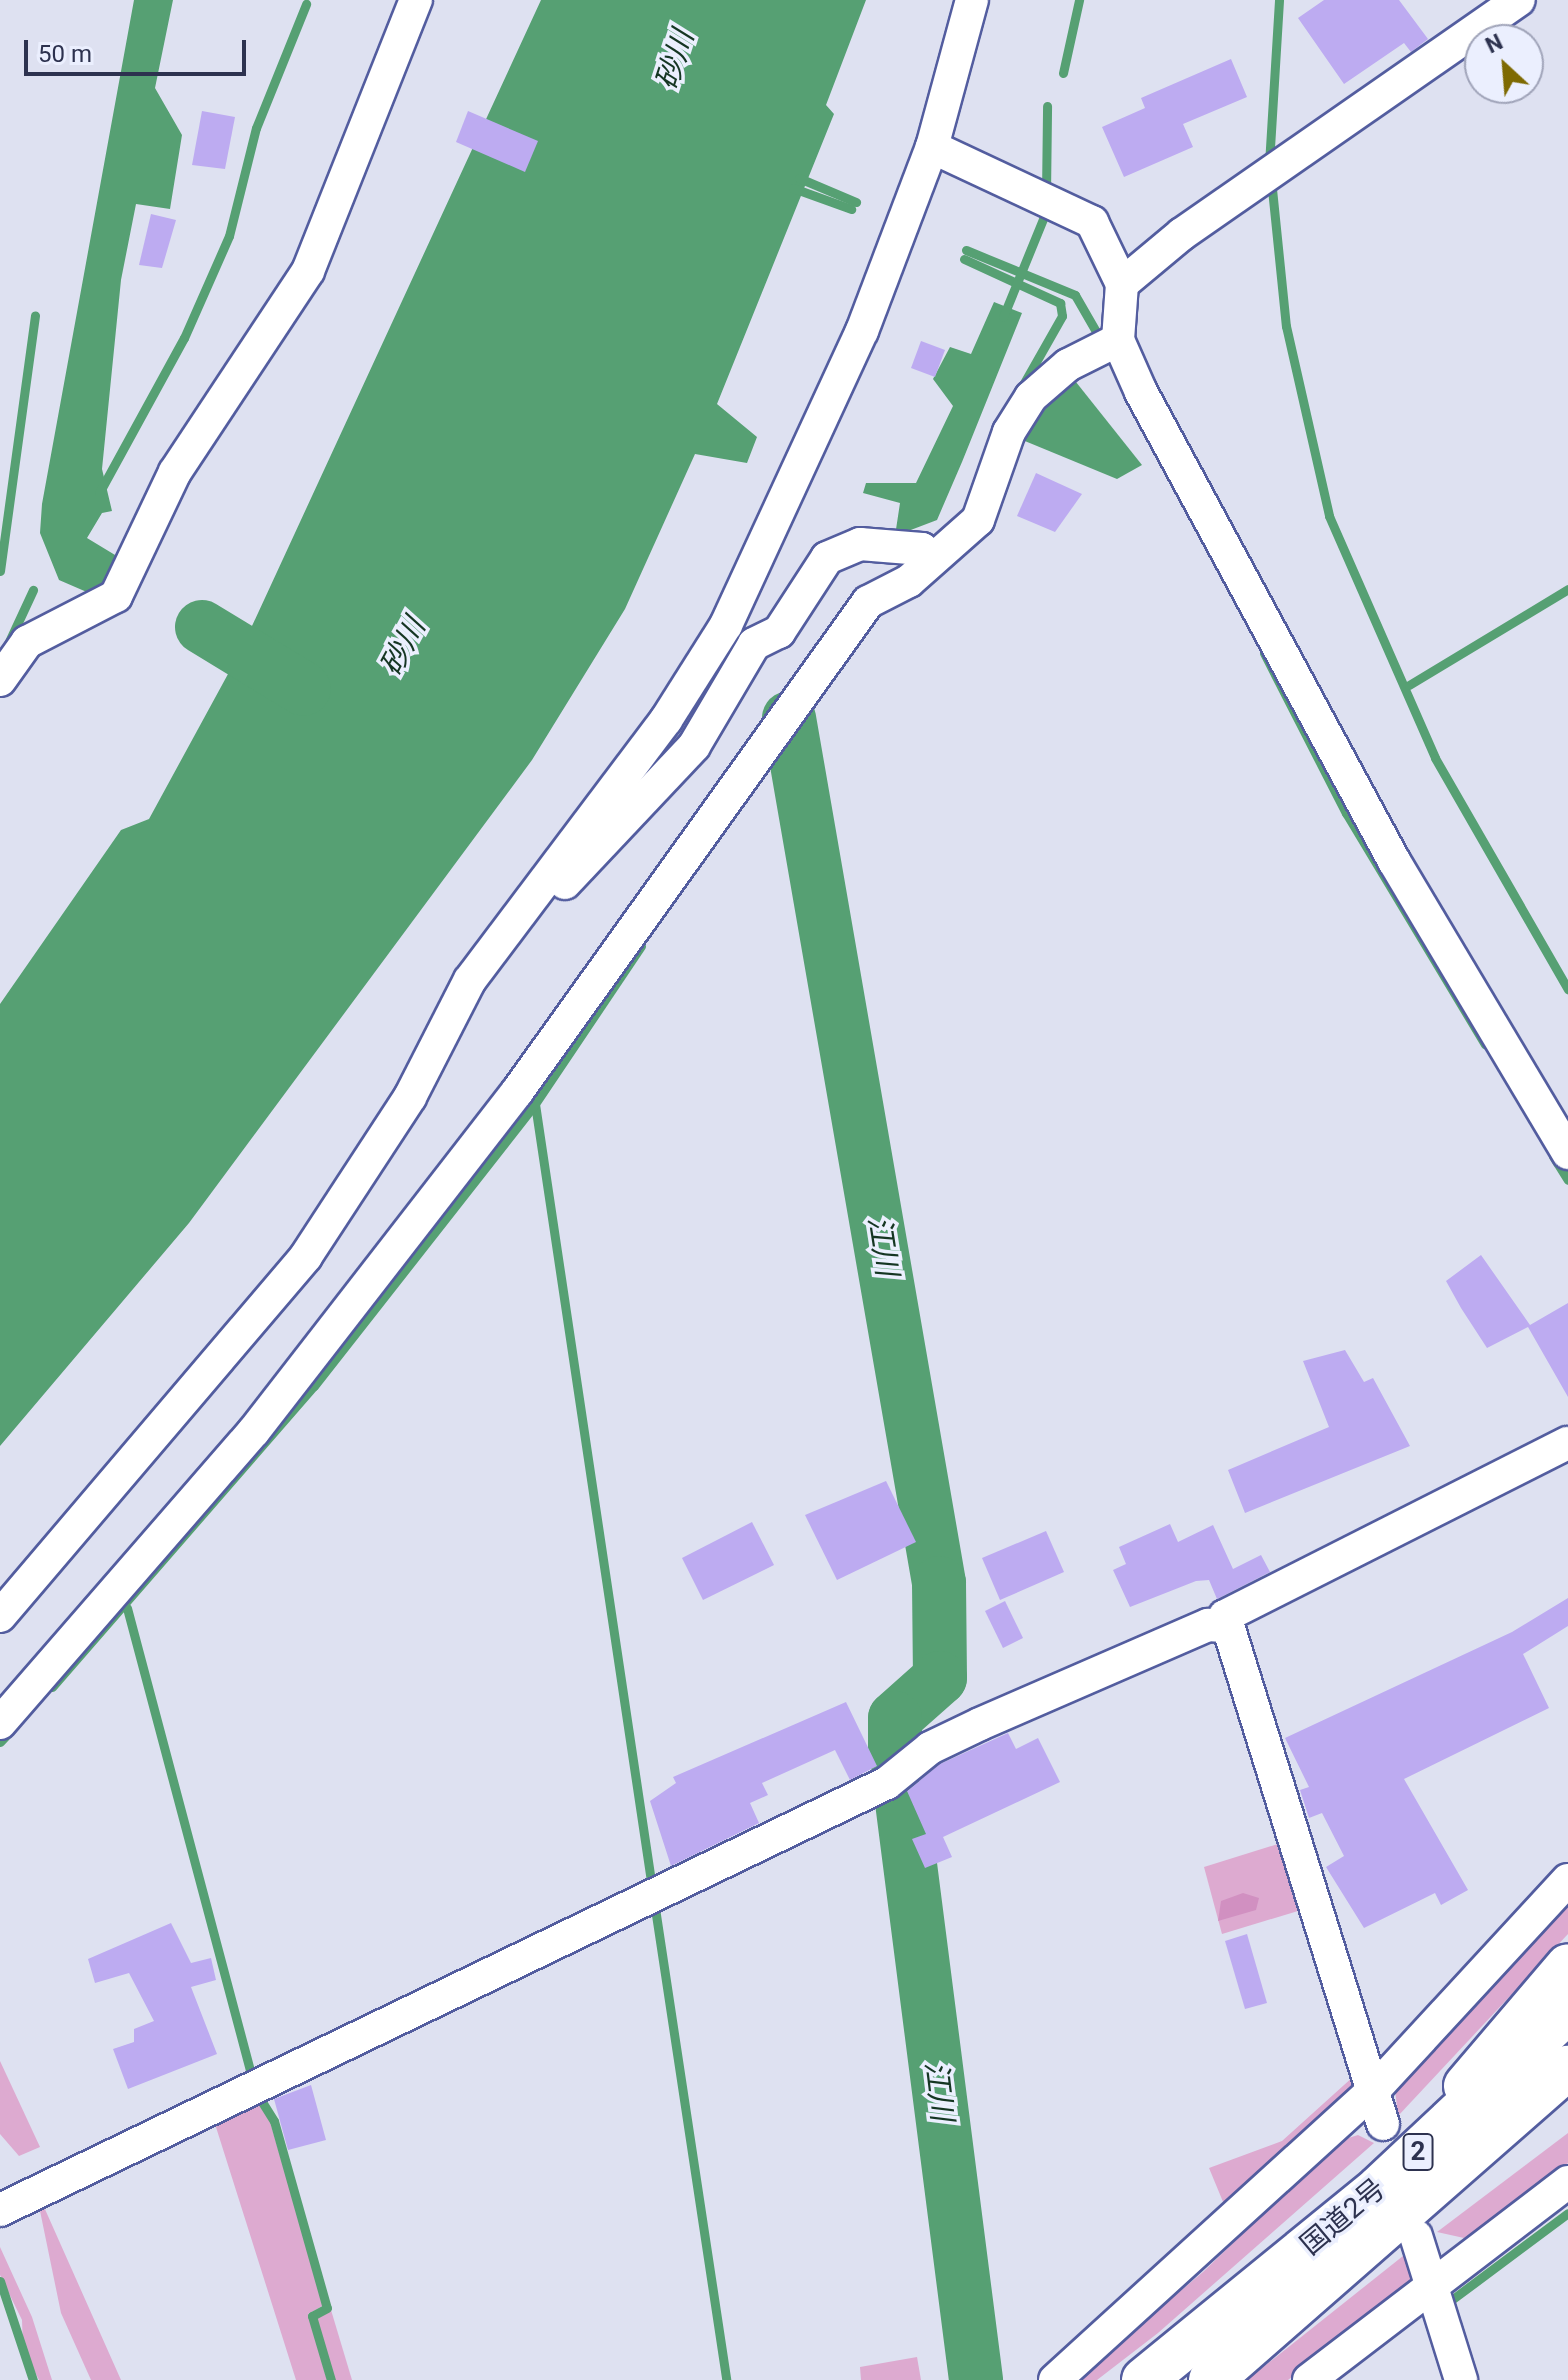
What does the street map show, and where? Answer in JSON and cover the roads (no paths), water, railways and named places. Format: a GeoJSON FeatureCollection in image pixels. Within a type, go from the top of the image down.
{"type":"FeatureCollection","features":[{"type":"Feature","properties":{"kind":"main road"},"geometry":{"type":"LineString","coordinates":[[1379,2188],[1568,1966]]}},
{"type":"Feature","properties":{"kind":"main road","name":"国道2号"},"geometry":{"type":"LineString","coordinates":[[1144,2380],[1379,2188],[1568,2011]]}},
{"type":"Feature","properties":{"kind":"main road","name":"国道2号"},"geometry":{"type":"LineString","coordinates":[[1211,2380],[1568,2068]]}},
{"type":"Feature","properties":{"kind":"street"},"geometry":{"type":"LineString","coordinates":[[0,680],[27,642],[116,596],[175,472],[308,271],[416,0]]}},
{"type":"Feature","properties":{"kind":"street"},"geometry":{"type":"LineString","coordinates":[[0,1616],[306,1256],[410,1097],[470,980],[666,720],[726,625],[862,331],[932,147],[972,0]]}},
{"type":"Feature","properties":{"kind":"street"},"geometry":{"type":"LineString","coordinates":[[1122,284],[1270,172],[1519,0]]}},
{"type":"Feature","properties":{"kind":"street"},"geometry":{"type":"LineString","coordinates":[[932,147],[1072,208],[1092,222],[1122,284],[1108,345],[1394,861],[1568,1153]]}},
{"type":"Feature","properties":{"kind":"street"},"geometry":{"type":"LineString","coordinates":[[0,1723],[254,1431],[449,1180],[868,602],[909,581],[978,520],[1009,432],[1031,397],[1108,345]]}},
{"type":"Feature","properties":{"kind":"street"},"geometry":{"type":"LineString","coordinates":[[537,890],[563,885],[694,746],[754,644],[779,632],[827,558],[860,544],[922,549],[932,559]]}},
{"type":"Feature","properties":{"kind":"street"},"geometry":{"type":"LineString","coordinates":[[1223,1626],[1235,1609],[1568,1443]]}},
{"type":"Feature","properties":{"kind":"street"},"geometry":{"type":"LineString","coordinates":[[0,2210],[887,1783],[930,1748],[980,1724],[1208,1625],[1223,1626]]}},
{"type":"Feature","properties":{"kind":"street"},"geometry":{"type":"LineString","coordinates":[[1223,1626],[1383,2124]]}},
{"type":"Feature","properties":{"kind":"street"},"geometry":{"type":"LineString","coordinates":[[1055,2380],[1373,2091],[1568,1880]]}},
{"type":"Feature","properties":{"kind":"street"},"geometry":{"type":"LineString","coordinates":[[1309,2380],[1568,2182]]}},
{"type":"Feature","properties":{"kind":"street"},"geometry":{"type":"LineString","coordinates":[[1416,2236],[1461,2380]]}},
{"type":"Feature","properties":{"kind":"water"},"geometry":{"type":"Polygon","coordinates":[[[134,0],[173,0],[155,88],[182,135],[170,209],[136,204],[121,280],[102,469],[112,511],[102,513],[87,538],[120,558],[96,596],[59,580],[40,533],[42,504],[134,0]]]}},
{"type":"Feature","properties":{"kind":"water","name":"砂川"},"geometry":{"type":"Polygon","coordinates":[[[541,0],[866,0],[826,105],[834,114],[717,404],[757,437],[747,463],[695,454],[625,609],[532,760],[189,1223],[0,1446],[0,1004],[121,830],[149,819],[240,652],[541,0]]]}},
{"type":"Feature","properties":{"kind":"water"},"geometry":{"type":"Polygon","coordinates":[[[994,302],[1022,313],[962,462],[937,520],[895,536],[900,503],[863,493],[866,483],[916,483],[953,406],[933,379],[950,347],[971,354],[994,302]]]}},
{"type":"Feature","properties":{"kind":"water"},"geometry":{"type":"Polygon","coordinates":[[[1072,377],[1142,465],[1117,479],[1020,439],[1072,377]]]}},
{"type":"Feature","properties":{"kind":"waterway"},"geometry":{"type":"LineString","coordinates":[[1063,73],[1079,0]]}},
{"type":"Feature","properties":{"kind":"waterway"},"geometry":{"type":"LineString","coordinates":[[1269,164],[1279,0]]}},
{"type":"Feature","properties":{"kind":"waterway"},"geometry":{"type":"LineString","coordinates":[[99,493],[184,338],[229,236],[256,128],[306,4]]}},
{"type":"Feature","properties":{"kind":"waterway"},"geometry":{"type":"LineString","coordinates":[[1046,194],[1047,106]]}},
{"type":"Feature","properties":{"kind":"waterway"},"geometry":{"type":"LineString","coordinates":[[799,178],[856,202]]}},
{"type":"Feature","properties":{"kind":"waterway"},"geometry":{"type":"LineString","coordinates":[[1271,179],[1286,326],[1329,516],[1435,758],[1568,989]]}},
{"type":"Feature","properties":{"kind":"waterway"},"geometry":{"type":"LineString","coordinates":[[793,188],[851,209]]}},
{"type":"Feature","properties":{"kind":"waterway"},"geometry":{"type":"LineString","coordinates":[[1003,317],[1047,209]]}},
{"type":"Feature","properties":{"kind":"waterway"},"geometry":{"type":"LineString","coordinates":[[966,250],[1075,295],[1102,342]]}},
{"type":"Feature","properties":{"kind":"waterway"},"geometry":{"type":"LineString","coordinates":[[964,259],[1060,303],[1062,316],[1020,390]]}},
{"type":"Feature","properties":{"kind":"waterway"},"geometry":{"type":"LineString","coordinates":[[0,571],[35,315]]}},
{"type":"Feature","properties":{"kind":"waterway"},"geometry":{"type":"LineString","coordinates":[[1409,685],[1568,589]]}},
{"type":"Feature","properties":{"kind":"waterway"},"geometry":{"type":"LineString","coordinates":[[7,646],[33,590]]}},
{"type":"Feature","properties":{"kind":"waterway"},"geometry":{"type":"LineString","coordinates":[[202,627],[304,689]]}},
{"type":"Feature","properties":{"kind":"waterway"},"geometry":{"type":"LineString","coordinates":[[1264,653],[1346,813],[1485,1044]]}},
{"type":"Feature","properties":{"kind":"waterway","name":"江川"},"geometry":{"type":"LineString","coordinates":[[789,718],[939,1583],[940,1678],[895,1718],[895,1757]]}},
{"type":"Feature","properties":{"kind":"waterway"},"geometry":{"type":"LineString","coordinates":[[641,946],[535,1104],[651,1881]]}},
{"type":"Feature","properties":{"kind":"waterway"},"geometry":{"type":"LineString","coordinates":[[52,1687],[314,1386],[535,1104]]}},
{"type":"Feature","properties":{"kind":"waterway"},"geometry":{"type":"LineString","coordinates":[[1553,1156],[1568,1180]]}},
{"type":"Feature","properties":{"kind":"waterway"},"geometry":{"type":"LineString","coordinates":[[127,1608],[251,2073]]}},
{"type":"Feature","properties":{"kind":"waterway"},"geometry":{"type":"LineString","coordinates":[[0,1742],[12,1729]]}},
{"type":"Feature","properties":{"kind":"waterway","name":"江川"},"geometry":{"type":"LineString","coordinates":[[902,1802],[976,2380]]}},
{"type":"Feature","properties":{"kind":"waterway"},"geometry":{"type":"LineString","coordinates":[[655,1908],[726,2380]]}},
{"type":"Feature","properties":{"kind":"waterway"},"geometry":{"type":"LineString","coordinates":[[259,2097],[274,2121],[327,2308],[312,2316],[331,2380]]}},
{"type":"Feature","properties":{"kind":"waterway"},"geometry":{"type":"LineString","coordinates":[[1450,2301],[1568,2213]]}},
{"type":"Feature","properties":{"kind":"waterway"},"geometry":{"type":"LineString","coordinates":[[0,2281],[33,2380]]}}]}
